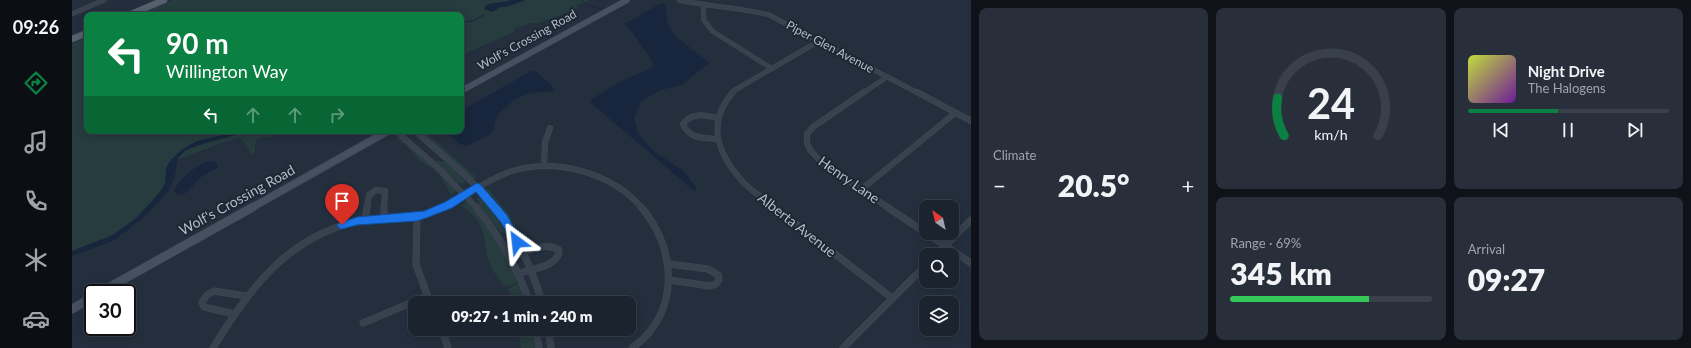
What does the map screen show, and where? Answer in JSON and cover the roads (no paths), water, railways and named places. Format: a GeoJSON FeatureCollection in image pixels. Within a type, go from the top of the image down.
{"type":"FeatureCollection","features":[{"type":"Feature","properties":{"kind":"main road"},"geometry":{"type":"LineString","coordinates":[[135,12],[154,2],[164,0]]}},
{"type":"Feature","properties":{"kind":"main road","name":"Wolf's Crossing Road"},"geometry":{"type":"LineString","coordinates":[[464,89],[627,0]]}},
{"type":"Feature","properties":{"kind":"main road"},"geometry":{"type":"LineString","coordinates":[[72,40],[84,34]]}},
{"type":"Feature","properties":{"kind":"main road","name":"Wolf's Crossing Road"},"geometry":{"type":"LineString","coordinates":[[115,284],[383,134]]}},
{"type":"Feature","properties":{"kind":"main road"},"geometry":{"type":"LineString","coordinates":[[72,309],[84,302]]}},
{"type":"Feature","properties":{"kind":"street"},"geometry":{"type":"LineString","coordinates":[[72,14],[104,0]]}},
{"type":"Feature","properties":{"kind":"street","name":"Piper Glen Avenue"},"geometry":{"type":"LineString","coordinates":[[680,0],[703,5],[743,8],[776,18],[971,121]]}},
{"type":"Feature","properties":{"kind":"street"},"geometry":{"type":"LineString","coordinates":[[703,5],[704,20],[712,31],[724,40],[772,68]]}},
{"type":"Feature","properties":{"kind":"street","name":"Alberta Avenue"},"geometry":{"type":"LineString","coordinates":[[819,41],[735,90],[725,99],[717,118],[716,129],[718,139],[728,164],[745,184],[892,298]]}},
{"type":"Feature","properties":{"kind":"street","name":"Henry Lane"},"geometry":{"type":"LineString","coordinates":[[887,77],[813,126],[807,134],[807,145],[812,154],[822,163],[919,228]]}},
{"type":"Feature","properties":{"kind":"street"},"geometry":{"type":"LineString","coordinates":[[862,189],[955,113]]}},
{"type":"Feature","properties":{"kind":"street"},"geometry":{"type":"LineString","coordinates":[[717,118],[695,115],[685,119],[683,124],[684,129],[696,137],[718,139]]}},
{"type":"Feature","properties":{"kind":"street"},"geometry":{"type":"LineString","coordinates":[[544,166],[545,142],[550,128]]}},
{"type":"Feature","properties":{"kind":"street"},"geometry":{"type":"LineString","coordinates":[[399,134],[465,194],[481,211],[494,228],[512,257],[520,273],[528,296]]}},
{"type":"Feature","properties":{"kind":"street"},"geometry":{"type":"LineString","coordinates":[[419,134],[464,173],[503,218],[532,269],[540,296]]}},
{"type":"Feature","properties":{"kind":"street"},"geometry":{"type":"LineString","coordinates":[[213,348],[246,296],[261,276],[296,247],[328,230],[365,220],[417,217],[436,211],[477,187],[512,171],[544,166],[568,168],[592,174],[610,182],[629,194],[642,206],[654,222],[662,239],[669,264],[669,280],[666,302],[654,326],[632,348]]}},
{"type":"Feature","properties":{"kind":"street"},"geometry":{"type":"LineString","coordinates":[[365,220],[369,195],[374,191],[380,190],[385,191],[386,196],[384,218]]}},
{"type":"Feature","properties":{"kind":"street"},"geometry":{"type":"LineString","coordinates":[[417,217],[415,252],[416,264],[427,296]]}},
{"type":"Feature","properties":{"kind":"street"},"geometry":{"type":"LineString","coordinates":[[945,246],[971,220]]}},
{"type":"Feature","properties":{"kind":"street","name":"Henry Lane"},"geometry":{"type":"LineString","coordinates":[[936,240],[971,263]]}},
{"type":"Feature","properties":{"kind":"street"},"geometry":{"type":"LineString","coordinates":[[512,257],[550,246],[554,246],[559,250],[559,256],[557,259],[520,273]]}},
{"type":"Feature","properties":{"kind":"street"},"geometry":{"type":"LineString","coordinates":[[669,264],[708,269],[718,275],[719,280],[716,284],[710,286],[669,280]]}},
{"type":"Feature","properties":{"kind":"street"},"geometry":{"type":"LineString","coordinates":[[843,348],[919,272]]}},
{"type":"Feature","properties":{"kind":"street"},"geometry":{"type":"LineString","coordinates":[[234,314],[204,307],[202,302],[204,298],[214,291],[246,296]]}},
{"type":"Feature","properties":{"kind":"street"},"geometry":{"type":"LineString","coordinates":[[364,323],[408,304]]}},
{"type":"Feature","properties":{"kind":"street"},"geometry":{"type":"LineString","coordinates":[[444,336],[448,348]]}},
{"type":"Feature","properties":{"kind":"street"},"geometry":{"type":"LineString","coordinates":[[537,336],[539,348]]}},
{"type":"Feature","properties":{"kind":"street"},"geometry":{"type":"LineString","coordinates":[[549,336],[550,348]]}},
{"type":"Feature","properties":{"kind":"water"},"geometry":{"type":"Polygon","coordinates":[[[511,0],[526,0],[506,7],[500,7],[492,12],[484,9],[491,3],[511,0]]]}},
{"type":"Feature","properties":{"kind":"water"},"geometry":{"type":"Polygon","coordinates":[[[660,4],[664,4],[666,6],[667,22],[675,36],[710,63],[684,84],[661,90],[641,101],[634,118],[638,133],[645,142],[656,153],[684,171],[697,189],[694,191],[590,102],[592,99],[620,82],[653,67],[651,59],[632,32],[624,24],[660,4]]]}},
{"type":"Feature","properties":{"kind":"water"},"geometry":{"type":"Polygon","coordinates":[[[531,71],[536,71],[555,89],[555,91],[531,93],[515,99],[499,113],[491,134],[467,146],[460,144],[448,134],[464,134],[464,109],[531,71]]]}},
{"type":"Feature","properties":{"kind":"water"},"geometry":{"type":"Polygon","coordinates":[[[226,134],[239,134],[186,150],[178,158],[174,179],[168,192],[142,219],[113,241],[72,256],[72,251],[113,235],[137,218],[160,192],[165,183],[166,168],[170,161],[181,150],[197,141],[226,134]]]}},
{"type":"Feature","properties":{"kind":"water"},"geometry":{"type":"Polygon","coordinates":[[[209,161],[216,162],[218,167],[201,177],[188,192],[176,194],[174,191],[183,178],[199,165],[209,161]]]}},
{"type":"Feature","properties":{"kind":"waterway"},"geometry":{"type":"LineString","coordinates":[[581,0],[585,4],[603,10]]}},
{"type":"Feature","properties":{"kind":"waterway"},"geometry":{"type":"LineString","coordinates":[[464,22],[473,21],[484,15]]}}]}
